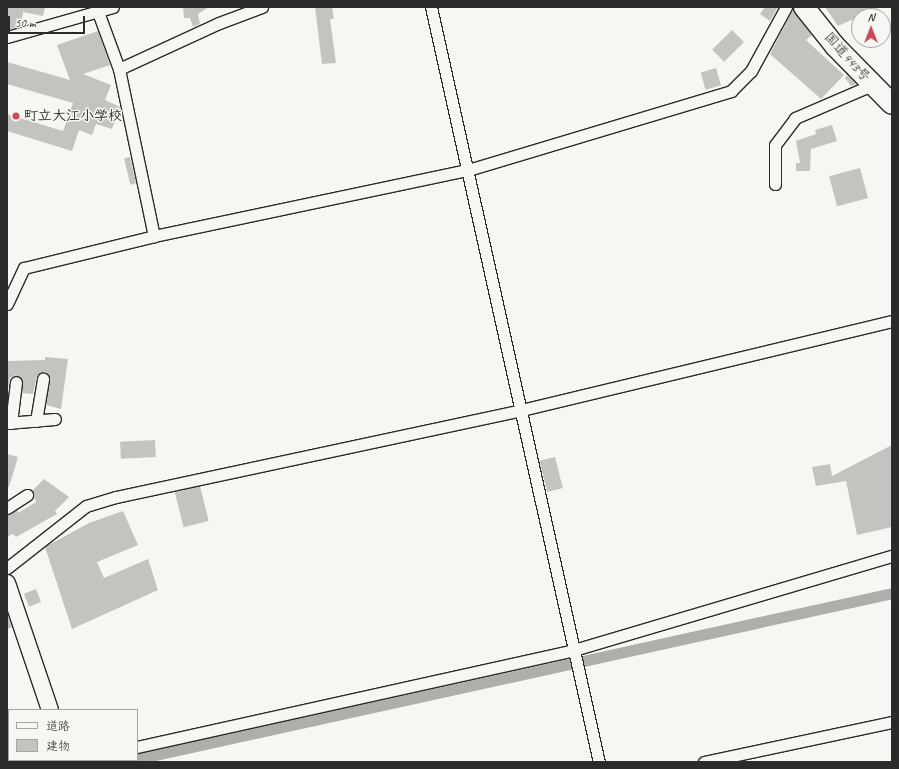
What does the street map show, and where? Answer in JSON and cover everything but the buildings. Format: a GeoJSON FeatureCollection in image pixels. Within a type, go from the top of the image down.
{"type":"FeatureCollection","features":[{"type":"Feature","properties":{"kind":"highway","name":"国道443号"},"geometry":{"type":"LineString","coordinates":[[804,7],[835,46],[884,93]]}},
{"type":"Feature","properties":{"kind":"street"},"geometry":{"type":"LineString","coordinates":[[7,37],[113,7]]}},
{"type":"Feature","properties":{"kind":"street"},"geometry":{"type":"LineString","coordinates":[[120,69],[219,23],[262,7]]}},
{"type":"Feature","properties":{"kind":"street"},"geometry":{"type":"LineString","coordinates":[[431,7],[599,762]]}},
{"type":"Feature","properties":{"kind":"street"},"geometry":{"type":"LineString","coordinates":[[7,304],[24,268],[154,236],[468,170],[731,90],[751,71],[786,7]]}},
{"type":"Feature","properties":{"kind":"street"},"geometry":{"type":"LineString","coordinates":[[98,12],[120,69],[154,236]]}},
{"type":"Feature","properties":{"kind":"street"},"geometry":{"type":"LineString","coordinates":[[775,184],[775,145],[796,118],[884,93]]}},
{"type":"Feature","properties":{"kind":"street"},"geometry":{"type":"LineString","coordinates":[[7,568],[86,506],[521,410],[892,321]]}},
{"type":"Feature","properties":{"kind":"street"},"geometry":{"type":"LineString","coordinates":[[36,421],[43,379]]}},
{"type":"Feature","properties":{"kind":"street"},"geometry":{"type":"LineString","coordinates":[[16,382],[9,423],[55,419]]}},
{"type":"Feature","properties":{"kind":"street"},"geometry":{"type":"LineString","coordinates":[[7,508],[27,495]]}},
{"type":"Feature","properties":{"kind":"street"},"geometry":{"type":"LineString","coordinates":[[138,747],[574,650],[892,556]]}},
{"type":"Feature","properties":{"kind":"street"},"geometry":{"type":"LineString","coordinates":[[7,583],[50,709]]}},
{"type":"Feature","properties":{"kind":"street"},"geometry":{"type":"LineString","coordinates":[[704,762],[892,722]]}},
{"type":"Feature","properties":{"kind":"waterway"},"geometry":{"type":"LineString","coordinates":[[138,759],[892,593]]}},
{"type":"Feature","properties":{"kind":"waterway"},"geometry":{"type":"LineString","coordinates":[[122,762],[126,761]]}},
{"type":"Feature","properties":{"kind":"place","name":"町立大江小学校"},"geometry":{"type":"Point","coordinates":[16,116]}}]}
